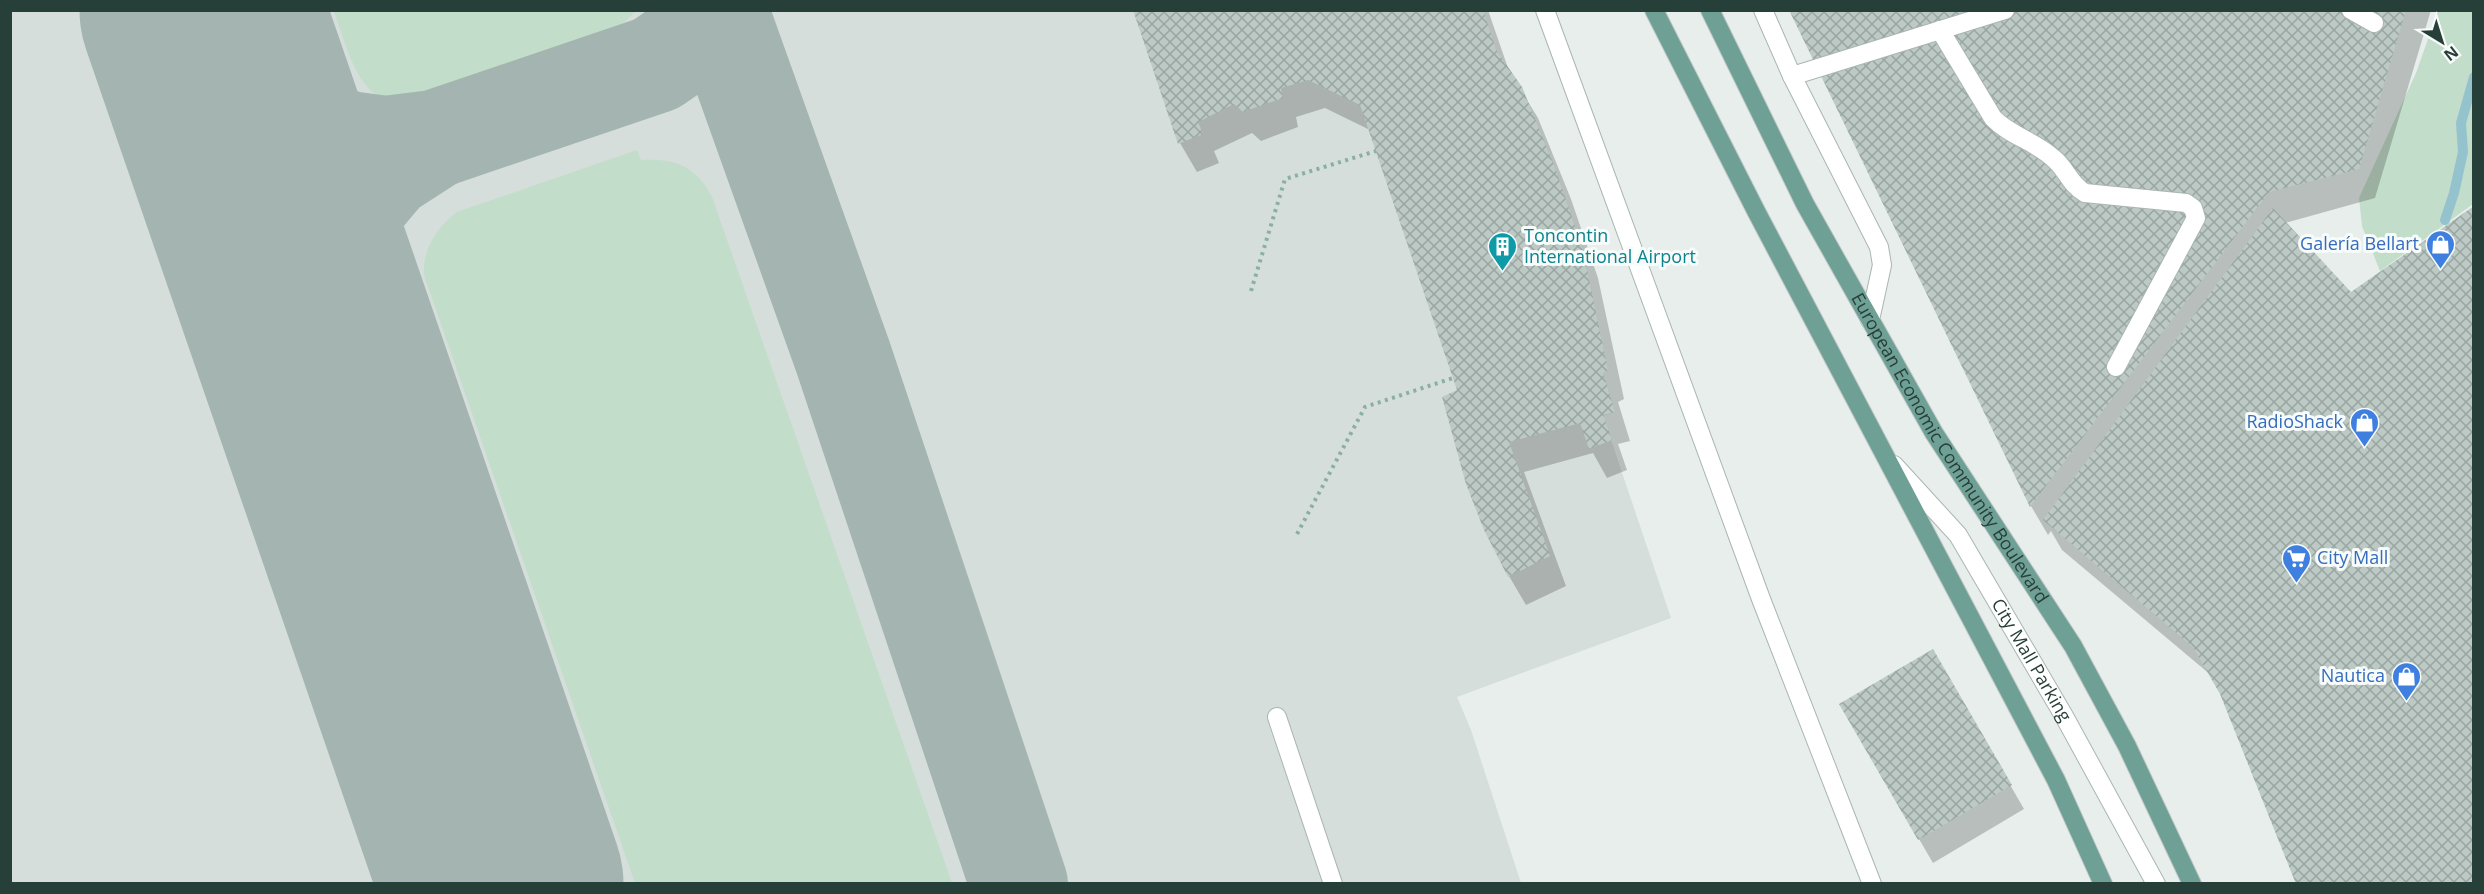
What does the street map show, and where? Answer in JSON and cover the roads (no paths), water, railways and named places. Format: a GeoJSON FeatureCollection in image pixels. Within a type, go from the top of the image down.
{"type":"FeatureCollection","features":[{"type":"Feature","properties":{"kind":"main road"},"geometry":{"type":"LineString","coordinates":[[1654,10],[2056,780],[2103,884]]}},
{"type":"Feature","properties":{"kind":"main road","name":"European Economic Community Boulevard"},"geometry":{"type":"LineString","coordinates":[[1710,10],[1805,204],[1934,434],[2073,646],[2127,746],[2192,884]]}},
{"type":"Feature","properties":{"kind":"lane"},"geometry":{"type":"LineString","coordinates":[[1545,10],[1761,599],[1872,884]]}},
{"type":"Feature","properties":{"kind":"lane"},"geometry":{"type":"LineString","coordinates":[[1762,10],[1792,76],[1881,255],[1882,265],[1870,320]]}},
{"type":"Feature","properties":{"kind":"lane"},"geometry":{"type":"LineString","coordinates":[[1792,76],[2005,10]]}},
{"type":"Feature","properties":{"kind":"lane"},"geometry":{"type":"LineString","coordinates":[[2351,10],[2374,23]]}},
{"type":"Feature","properties":{"kind":"lane"},"geometry":{"type":"LineString","coordinates":[[1940,30],[1993,118],[2002,128],[2055,158],[2076,188],[2085,193],[2186,203],[2193,208],[2196,218],[2116,367]]}},
{"type":"Feature","properties":{"kind":"lane","name":"City Mall Parking"},"geometry":{"type":"LineString","coordinates":[[1884,454],[1958,536],[2064,716],[2156,884]]}},
{"type":"Feature","properties":{"kind":"lane"},"geometry":{"type":"LineString","coordinates":[[1277,717],[1333,884]]}},
{"type":"Feature","properties":{"kind":"waterway"},"geometry":{"type":"LineString","coordinates":[[2445,220],[2463,152],[2461,123],[2474,77]]}},
{"type":"Feature","properties":{"kind":"place","name":"Galería Bellart"},"geometry":{"type":"Point","coordinates":[2440,270]}},
{"type":"Feature","properties":{"kind":"place","name":"Toncontin International Airport"},"geometry":{"type":"Point","coordinates":[1503,272]}},
{"type":"Feature","properties":{"kind":"place","name":"RadioShack"},"geometry":{"type":"Point","coordinates":[2364,448]}},
{"type":"Feature","properties":{"kind":"place","name":"City Mall"},"geometry":{"type":"Point","coordinates":[2296,584]}},
{"type":"Feature","properties":{"kind":"place","name":"Nautica"},"geometry":{"type":"Point","coordinates":[2406,702]}}]}
